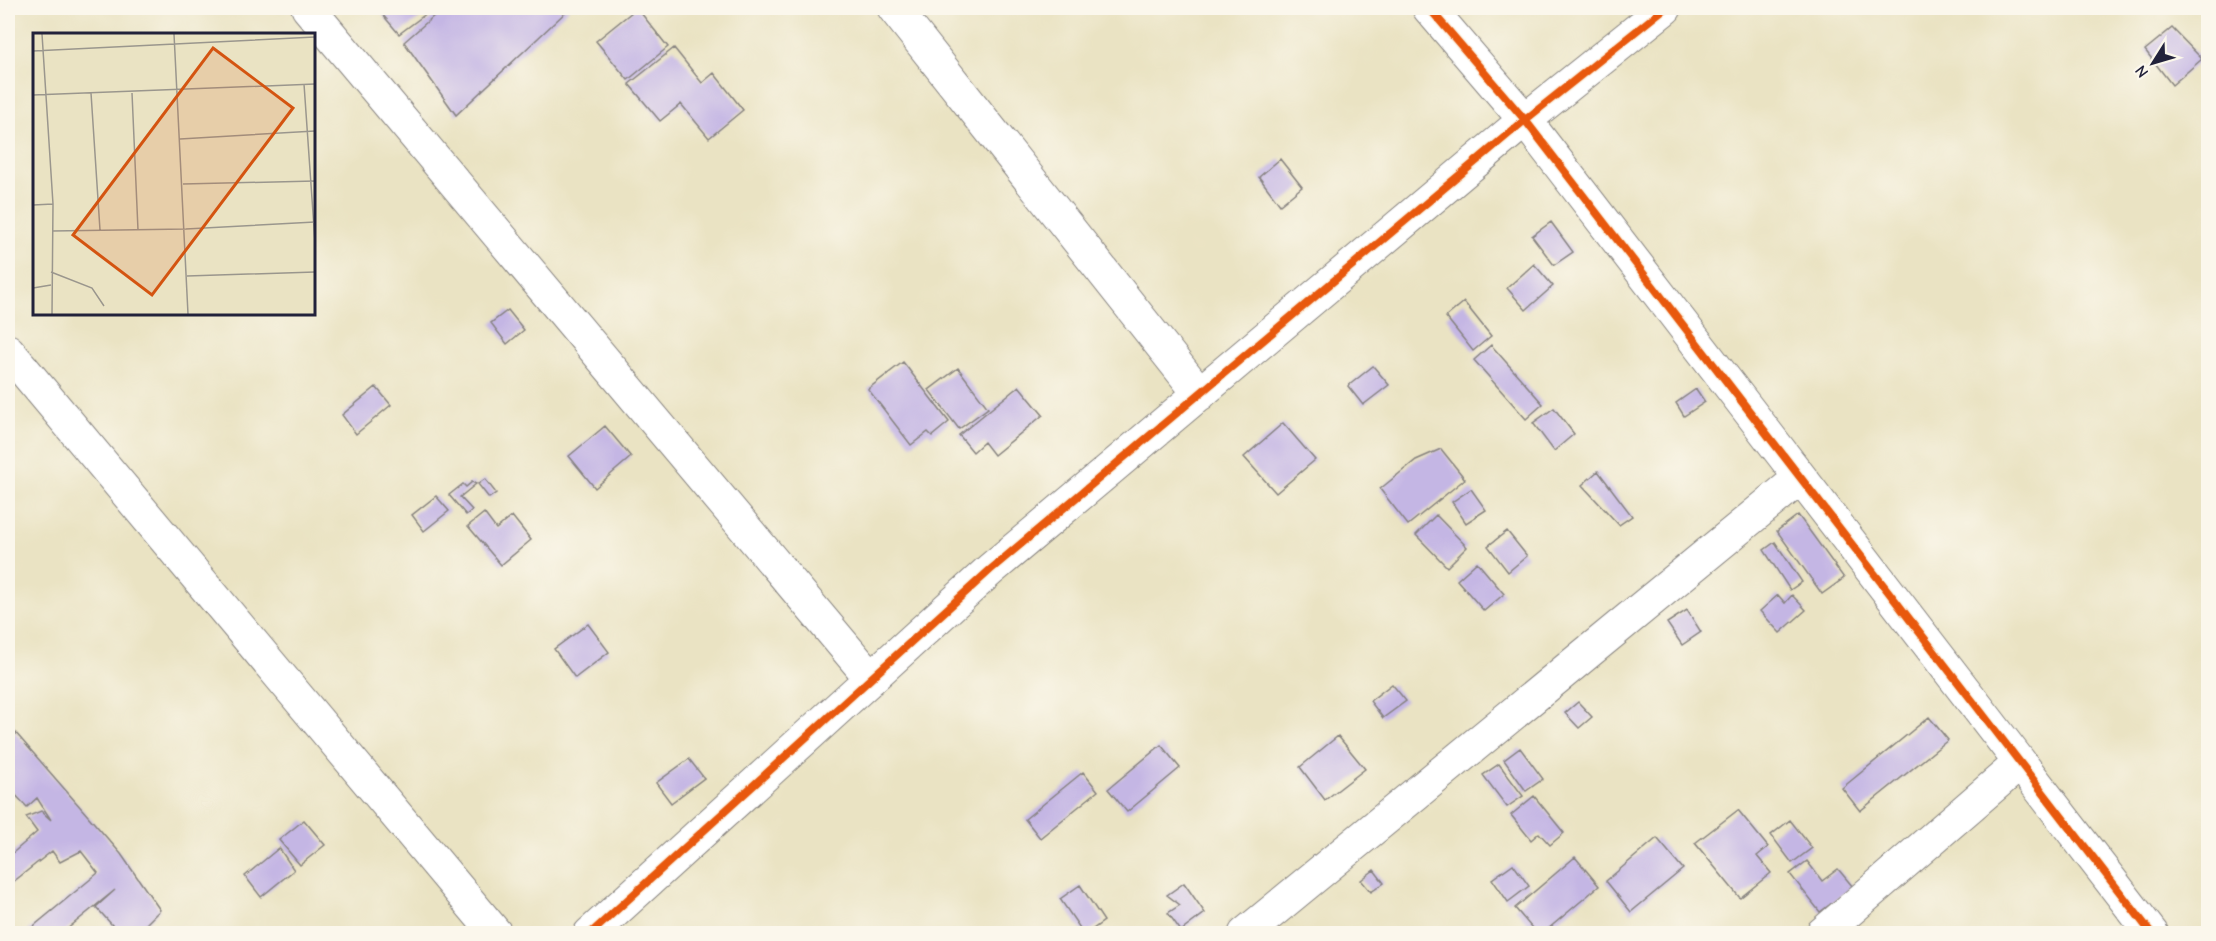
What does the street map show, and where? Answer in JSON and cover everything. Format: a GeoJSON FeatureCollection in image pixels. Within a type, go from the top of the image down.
{"type":"FeatureCollection","features":[{"type":"Feature","properties":{"kind":"street"},"geometry":{"type":"LineString","coordinates":[[308,8],[871,678]]}},
{"type":"Feature","properties":{"kind":"street"},"geometry":{"type":"LineString","coordinates":[[894,8],[1200,394]]}},
{"type":"Feature","properties":{"kind":"street"},"geometry":{"type":"LineString","coordinates":[[1429,8],[1525,120],[2152,933]]}},
{"type":"Feature","properties":{"kind":"street"},"geometry":{"type":"LineString","coordinates":[[590,933],[990,570],[1525,120],[1665,8]]}},
{"type":"Feature","properties":{"kind":"street"},"geometry":{"type":"LineString","coordinates":[[8,351],[496,933]]}},
{"type":"Feature","properties":{"kind":"street"},"geometry":{"type":"LineString","coordinates":[[1245,933],[1800,478]]}},
{"type":"Feature","properties":{"kind":"street"},"geometry":{"type":"LineString","coordinates":[[1822,933],[2020,764]]}},
{"type":"Feature","properties":{"kind":"building"},"geometry":{"type":"Polygon","coordinates":[[[389,8],[422,8],[427,13],[399,34],[382,14],[389,8]]]}},
{"type":"Feature","properties":{"kind":"building"},"geometry":{"type":"Polygon","coordinates":[[[443,8],[569,9],[456,115],[404,42],[443,8]]]}},
{"type":"Feature","properties":{"kind":"building"},"geometry":{"type":"Polygon","coordinates":[[[637,8],[668,47],[628,80],[596,41],[637,8]]]}},
{"type":"Feature","properties":{"kind":"building"},"geometry":{"type":"Polygon","coordinates":[[[2172,28],[2202,59],[2172,85],[2145,50],[2172,28]]]}},
{"type":"Feature","properties":{"kind":"building"},"geometry":{"type":"Polygon","coordinates":[[[674,48],[702,83],[714,73],[743,110],[709,138],[681,104],[660,121],[629,84],[674,48]]]}},
{"type":"Feature","properties":{"kind":"building"},"geometry":{"type":"Polygon","coordinates":[[[1280,159],[1302,187],[1280,205],[1259,177],[1280,159]]]}},
{"type":"Feature","properties":{"kind":"building"},"geometry":{"type":"Polygon","coordinates":[[[1551,222],[1573,252],[1554,265],[1532,236],[1551,222]]]}},
{"type":"Feature","properties":{"kind":"building"},"geometry":{"type":"Polygon","coordinates":[[[1534,264],[1553,286],[1526,310],[1507,288],[1534,264]]]}},
{"type":"Feature","properties":{"kind":"building"},"geometry":{"type":"Polygon","coordinates":[[[1464,302],[1491,336],[1473,351],[1446,317],[1464,302]]]}},
{"type":"Feature","properties":{"kind":"building"},"geometry":{"type":"Polygon","coordinates":[[[508,310],[524,330],[507,344],[491,323],[508,310]]]}},
{"type":"Feature","properties":{"kind":"building"},"geometry":{"type":"Polygon","coordinates":[[[1491,345],[1543,404],[1526,419],[1474,360],[1491,345]]]}},
{"type":"Feature","properties":{"kind":"building"},"geometry":{"type":"Polygon","coordinates":[[[903,362],[949,422],[932,436],[928,432],[911,445],[868,389],[903,362]]]}},
{"type":"Feature","properties":{"kind":"building"},"geometry":{"type":"Polygon","coordinates":[[[1373,366],[1389,385],[1363,405],[1348,386],[1373,366]]]}},
{"type":"Feature","properties":{"kind":"building"},"geometry":{"type":"Polygon","coordinates":[[[958,368],[988,408],[959,429],[929,390],[958,368]]]}},
{"type":"Feature","properties":{"kind":"building"},"geometry":{"type":"Polygon","coordinates":[[[1019,386],[1043,415],[994,455],[984,442],[973,452],[959,435],[1019,386]]]}},
{"type":"Feature","properties":{"kind":"building"},"geometry":{"type":"Polygon","coordinates":[[[376,387],[391,405],[356,434],[342,415],[376,387]]]}},
{"type":"Feature","properties":{"kind":"building"},"geometry":{"type":"Polygon","coordinates":[[[1696,389],[1705,402],[1684,416],[1676,403],[1696,389]]]}},
{"type":"Feature","properties":{"kind":"building"},"geometry":{"type":"Polygon","coordinates":[[[1554,408],[1574,434],[1554,451],[1533,423],[1554,408]]]}},
{"type":"Feature","properties":{"kind":"building"},"geometry":{"type":"Polygon","coordinates":[[[1283,423],[1315,460],[1276,493],[1244,457],[1283,423]]]}},
{"type":"Feature","properties":{"kind":"building"},"geometry":{"type":"Polygon","coordinates":[[[605,426],[631,457],[595,488],[569,456],[605,426]]]}},
{"type":"Feature","properties":{"kind":"building"},"geometry":{"type":"Polygon","coordinates":[[[1441,449],[1465,479],[1408,525],[1380,489],[1416,460],[1441,449]]]}},
{"type":"Feature","properties":{"kind":"building"},"geometry":{"type":"Polygon","coordinates":[[[1598,471],[1632,516],[1619,525],[1582,485],[1598,471]]]}},
{"type":"Feature","properties":{"kind":"building"},"geometry":{"type":"Polygon","coordinates":[[[485,479],[496,493],[489,498],[478,484],[485,479]]]}},
{"type":"Feature","properties":{"kind":"building"},"geometry":{"type":"Polygon","coordinates":[[[472,482],[476,484],[460,497],[472,510],[466,515],[449,495],[463,484],[466,487],[472,482]]]}},
{"type":"Feature","properties":{"kind":"building"},"geometry":{"type":"Polygon","coordinates":[[[1471,489],[1486,510],[1466,523],[1452,502],[1471,489]]]}},
{"type":"Feature","properties":{"kind":"building"},"geometry":{"type":"Polygon","coordinates":[[[436,496],[449,511],[424,531],[412,515],[436,496]]]}},
{"type":"Feature","properties":{"kind":"building"},"geometry":{"type":"Polygon","coordinates":[[[484,513],[496,529],[512,516],[531,540],[501,565],[468,526],[484,513]]]}},
{"type":"Feature","properties":{"kind":"building"},"geometry":{"type":"Polygon","coordinates":[[[1436,515],[1467,547],[1447,567],[1416,535],[1436,515]]]}},
{"type":"Feature","properties":{"kind":"building"},"geometry":{"type":"Polygon","coordinates":[[[1798,515],[1844,578],[1822,594],[1777,531],[1798,515]]]}},
{"type":"Feature","properties":{"kind":"building"},"geometry":{"type":"Polygon","coordinates":[[[1507,531],[1527,556],[1508,572],[1488,546],[1507,531]]]}},
{"type":"Feature","properties":{"kind":"building"},"geometry":{"type":"Polygon","coordinates":[[[1775,542],[1802,582],[1790,590],[1764,550],[1775,542]]]}},
{"type":"Feature","properties":{"kind":"building"},"geometry":{"type":"Polygon","coordinates":[[[1477,562],[1504,594],[1484,611],[1457,580],[1477,562]]]}},
{"type":"Feature","properties":{"kind":"building"},"geometry":{"type":"Polygon","coordinates":[[[1778,595],[1785,603],[1792,595],[1806,610],[1780,633],[1760,611],[1778,595]]]}},
{"type":"Feature","properties":{"kind":"building"},"geometry":{"type":"Polygon","coordinates":[[[1687,610],[1701,632],[1682,645],[1667,623],[1687,610]]]}},
{"type":"Feature","properties":{"kind":"building"},"geometry":{"type":"Polygon","coordinates":[[[588,624],[609,652],[575,678],[554,649],[588,624]]]}},
{"type":"Feature","properties":{"kind":"building"},"geometry":{"type":"Polygon","coordinates":[[[1392,684],[1406,701],[1383,718],[1370,701],[1392,684]]]}},
{"type":"Feature","properties":{"kind":"building"},"geometry":{"type":"Polygon","coordinates":[[[1578,702],[1592,717],[1579,728],[1565,713],[1578,702]]]}},
{"type":"Feature","properties":{"kind":"building"},"geometry":{"type":"Polygon","coordinates":[[[1929,717],[1948,740],[1860,811],[1842,788],[1929,717]]]}},
{"type":"Feature","properties":{"kind":"building"},"geometry":{"type":"Polygon","coordinates":[[[8,724],[121,854],[160,910],[136,934],[120,934],[96,907],[115,890],[61,934],[24,934],[98,873],[81,851],[60,862],[52,851],[8,886],[8,857],[37,832],[26,817],[41,811],[51,820],[37,798],[27,807],[8,787],[8,724]]]}},
{"type":"Feature","properties":{"kind":"building"},"geometry":{"type":"Polygon","coordinates":[[[1338,736],[1365,769],[1325,800],[1300,767],[1338,736]]]}},
{"type":"Feature","properties":{"kind":"building"},"geometry":{"type":"Polygon","coordinates":[[[1161,745],[1180,768],[1127,812],[1108,789],[1161,745]]]}},
{"type":"Feature","properties":{"kind":"building"},"geometry":{"type":"Polygon","coordinates":[[[1520,748],[1543,779],[1526,791],[1504,760],[1520,748]]]}},
{"type":"Feature","properties":{"kind":"building"},"geometry":{"type":"Polygon","coordinates":[[[689,759],[704,778],[671,803],[656,783],[689,759]]]}},
{"type":"Feature","properties":{"kind":"building"},"geometry":{"type":"Polygon","coordinates":[[[1499,764],[1523,796],[1507,807],[1483,775],[1499,764]]]}},
{"type":"Feature","properties":{"kind":"building"},"geometry":{"type":"Polygon","coordinates":[[[1083,772],[1098,791],[1040,838],[1025,819],[1083,772]]]}},
{"type":"Feature","properties":{"kind":"building"},"geometry":{"type":"Polygon","coordinates":[[[1534,796],[1564,833],[1550,845],[1539,833],[1531,840],[1511,815],[1534,796]]]}},
{"type":"Feature","properties":{"kind":"building"},"geometry":{"type":"Polygon","coordinates":[[[1738,810],[1768,847],[1757,856],[1771,873],[1740,898],[1695,843],[1738,810]]]}},
{"type":"Feature","properties":{"kind":"building"},"geometry":{"type":"Polygon","coordinates":[[[304,820],[325,845],[300,865],[279,840],[304,820]]]}},
{"type":"Feature","properties":{"kind":"building"},"geometry":{"type":"Polygon","coordinates":[[[1790,820],[1812,848],[1792,863],[1771,835],[1790,820]]]}},
{"type":"Feature","properties":{"kind":"building"},"geometry":{"type":"Polygon","coordinates":[[[1657,838],[1683,869],[1631,912],[1606,881],[1657,838]]]}},
{"type":"Feature","properties":{"kind":"building"},"geometry":{"type":"Polygon","coordinates":[[[279,848],[294,870],[261,897],[245,876],[279,848]]]}},
{"type":"Feature","properties":{"kind":"building"},"geometry":{"type":"Polygon","coordinates":[[[1575,857],[1599,886],[1542,934],[1537,934],[1515,908],[1575,857]]]}},
{"type":"Feature","properties":{"kind":"building"},"geometry":{"type":"Polygon","coordinates":[[[1807,861],[1822,881],[1838,869],[1853,887],[1820,912],[1790,874],[1807,861]]]}},
{"type":"Feature","properties":{"kind":"building"},"geometry":{"type":"Polygon","coordinates":[[[1513,864],[1529,886],[1508,902],[1492,879],[1513,864]]]}},
{"type":"Feature","properties":{"kind":"building"},"geometry":{"type":"Polygon","coordinates":[[[1374,870],[1384,883],[1371,892],[1361,880],[1374,870]]]}},
{"type":"Feature","properties":{"kind":"building"},"geometry":{"type":"Polygon","coordinates":[[[1184,883],[1205,913],[1181,931],[1168,913],[1180,905],[1167,895],[1184,883]]]}},
{"type":"Feature","properties":{"kind":"building"},"geometry":{"type":"Polygon","coordinates":[[[1080,885],[1104,921],[1086,934],[1060,899],[1080,885]]]}},
{"type":"Feature","properties":{"kind":"cycle path"},"geometry":{"type":"LineString","coordinates":[[1429,8],[1525,120],[2152,934]]}},
{"type":"Feature","properties":{"kind":"cycle path"},"geometry":{"type":"LineString","coordinates":[[590,934],[990,570],[1525,120],[1665,8]]}}]}
